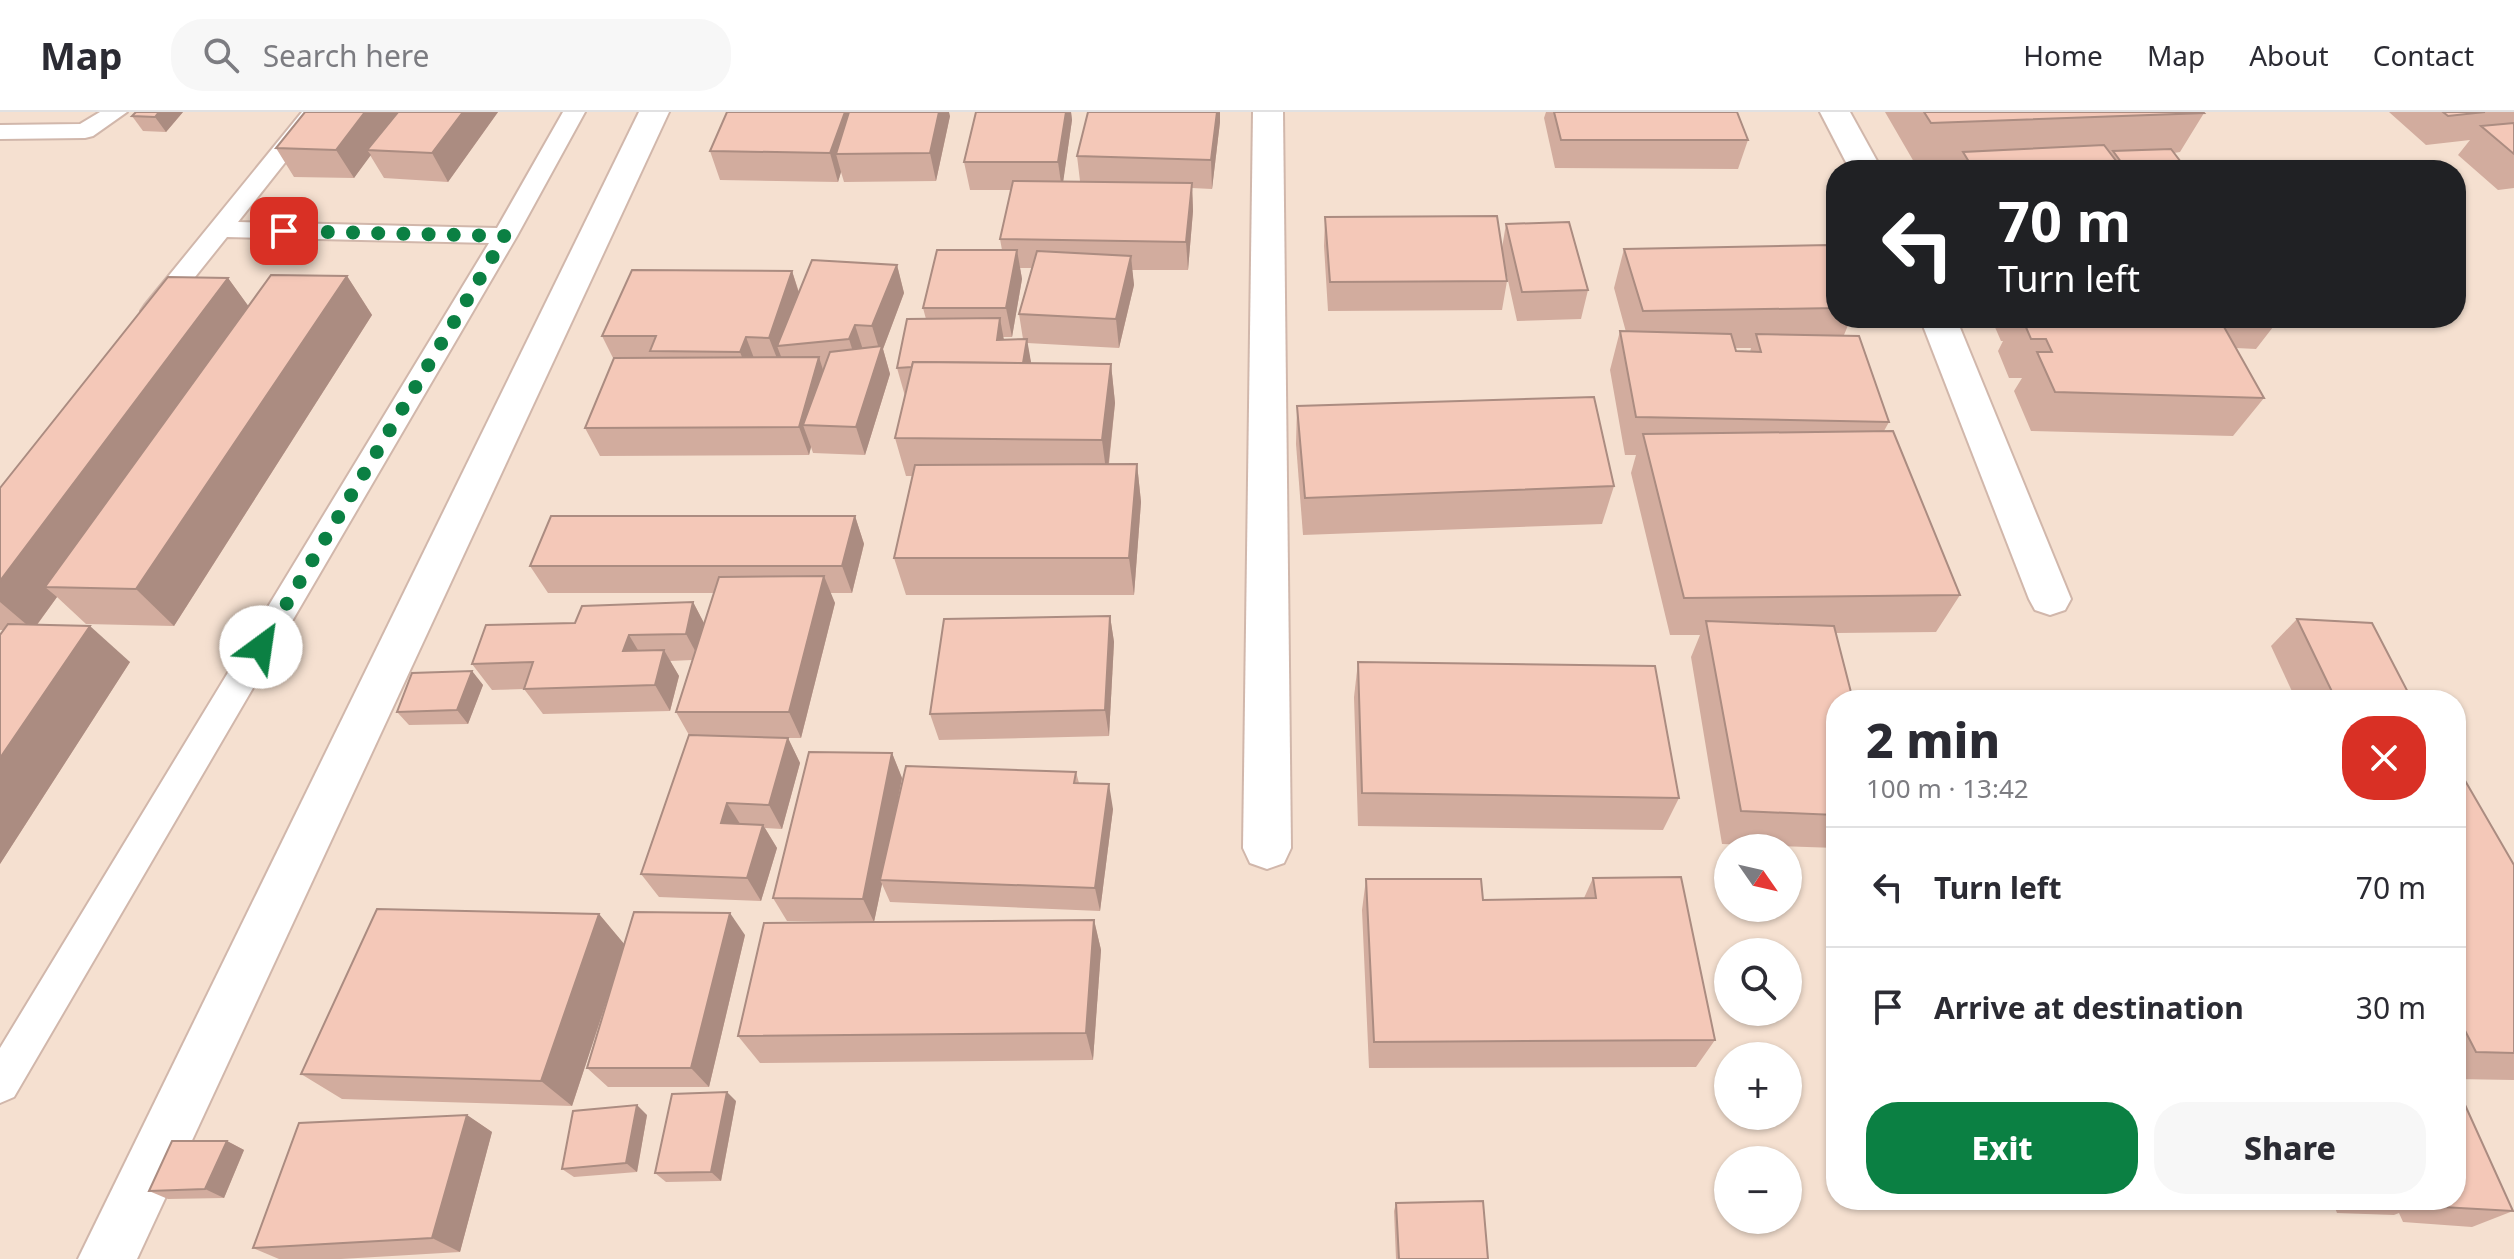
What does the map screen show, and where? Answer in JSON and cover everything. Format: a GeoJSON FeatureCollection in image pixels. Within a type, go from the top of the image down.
{"type":"FeatureCollection","features":[{"type":"Feature","properties":{"kind":"street"},"geometry":{"type":"LineString","coordinates":[[107,1259],[654,112]]}},
{"type":"Feature","properties":{"kind":"street"},"geometry":{"type":"LineString","coordinates":[[1267,848],[1268,112]]}},
{"type":"Feature","properties":{"kind":"street"},"geometry":{"type":"LineString","coordinates":[[1835,112],[1861,160]]}},
{"type":"Feature","properties":{"kind":"street"},"geometry":{"type":"LineString","coordinates":[[1942,328],[2050,599]]}},
{"type":"Feature","properties":{"kind":"lane"},"geometry":{"type":"LineString","coordinates":[[0,132],[85,131],[116,112]]}},
{"type":"Feature","properties":{"kind":"lane"},"geometry":{"type":"LineString","coordinates":[[141,327],[314,112]]}},
{"type":"Feature","properties":{"kind":"lane"},"geometry":{"type":"LineString","coordinates":[[0,1084],[505,236],[574,112]]}},
{"type":"Feature","properties":{"kind":"lane"},"geometry":{"type":"LineString","coordinates":[[221,229],[505,236]]}},
{"type":"Feature","properties":{"kind":"shaded area"},"geometry":{"type":"Polygon","coordinates":[[[0,112],[2514,112],[2514,1259],[0,1259],[0,112]]]}},
{"type":"Feature","properties":{"kind":"building"},"geometry":{"type":"Polygon","coordinates":[[[136,112],[159,112],[155,117],[132,116],[136,112]]]}},
{"type":"Feature","properties":{"kind":"building"},"geometry":{"type":"Polygon","coordinates":[[[305,112],[365,112],[336,150],[276,148],[305,112]]]}},
{"type":"Feature","properties":{"kind":"building"},"geometry":{"type":"Polygon","coordinates":[[[398,112],[463,112],[432,153],[367,150],[398,112]]]}},
{"type":"Feature","properties":{"kind":"building"},"geometry":{"type":"Polygon","coordinates":[[[727,112],[845,112],[830,153],[710,151],[727,112]]]}},
{"type":"Feature","properties":{"kind":"building"},"geometry":{"type":"Polygon","coordinates":[[[849,112],[939,112],[930,153],[836,154],[849,112]]]}},
{"type":"Feature","properties":{"kind":"building"},"geometry":{"type":"Polygon","coordinates":[[[976,112],[1066,112],[1058,162],[964,162],[976,112]]]}},
{"type":"Feature","properties":{"kind":"building"},"geometry":{"type":"Polygon","coordinates":[[[1088,112],[1217,112],[1211,160],[1077,156],[1088,112]]]}},
{"type":"Feature","properties":{"kind":"building"},"geometry":{"type":"Polygon","coordinates":[[[1554,112],[1737,112],[1748,140],[1561,140],[1554,112]]]}},
{"type":"Feature","properties":{"kind":"building"},"geometry":{"type":"Polygon","coordinates":[[[1924,112],[2203,112],[2204,113],[1931,123],[1924,112]]]}},
{"type":"Feature","properties":{"kind":"building"},"geometry":{"type":"Polygon","coordinates":[[[2443,112],[2485,112],[2448,116],[2443,112]]]}},
{"type":"Feature","properties":{"kind":"building"},"geometry":{"type":"Polygon","coordinates":[[[2514,123],[2514,154],[2481,126],[2514,123]]]}},
{"type":"Feature","properties":{"kind":"building"},"geometry":{"type":"Polygon","coordinates":[[[2104,145],[2115,160],[1968,160],[1963,152],[2104,145]]]}},
{"type":"Feature","properties":{"kind":"building"},"geometry":{"type":"Polygon","coordinates":[[[2171,149],[2179,160],[2120,160],[2113,151],[2171,149]]]}},
{"type":"Feature","properties":{"kind":"building"},"geometry":{"type":"Polygon","coordinates":[[[1013,181],[1192,183],[1186,242],[1000,239],[1013,181]]]}},
{"type":"Feature","properties":{"kind":"building"},"geometry":{"type":"Polygon","coordinates":[[[1497,216],[1507,281],[1330,282],[1325,217],[1497,216]]]}},
{"type":"Feature","properties":{"kind":"building"},"geometry":{"type":"Polygon","coordinates":[[[1569,222],[1588,290],[1522,292],[1506,224],[1569,222]]]}},
{"type":"Feature","properties":{"kind":"building"},"geometry":{"type":"Polygon","coordinates":[[[1826,245],[1826,308],[1643,311],[1624,249],[1826,245]]]}},
{"type":"Feature","properties":{"kind":"building"},"geometry":{"type":"Polygon","coordinates":[[[937,250],[1017,250],[1006,308],[923,308],[937,250]]]}},
{"type":"Feature","properties":{"kind":"building"},"geometry":{"type":"Polygon","coordinates":[[[1037,251],[1131,256],[1116,319],[1019,314],[1037,251]]]}},
{"type":"Feature","properties":{"kind":"building"},"geometry":{"type":"Polygon","coordinates":[[[812,260],[897,265],[872,326],[855,325],[849,339],[777,346],[812,260]]]}},
{"type":"Feature","properties":{"kind":"building"},"geometry":{"type":"Polygon","coordinates":[[[632,270],[792,271],[769,338],[746,337],[740,352],[650,351],[656,336],[602,336],[632,270]]]}},
{"type":"Feature","properties":{"kind":"building"},"geometry":{"type":"Polygon","coordinates":[[[271,275],[347,276],[136,589],[45,587],[271,275]]]}},
{"type":"Feature","properties":{"kind":"building"},"geometry":{"type":"Polygon","coordinates":[[[168,277],[228,278],[0,581],[0,488],[168,277]]]}},
{"type":"Feature","properties":{"kind":"building"},"geometry":{"type":"Polygon","coordinates":[[[1000,318],[997,340],[1027,339],[1023,363],[913,362],[912,367],[897,368],[907,319],[1000,318]]]}},
{"type":"Feature","properties":{"kind":"building"},"geometry":{"type":"Polygon","coordinates":[[[2026,328],[2225,328],[2264,398],[2055,392],[2037,352],[2052,352],[2046,339],[2031,339],[2026,328]]]}},
{"type":"Feature","properties":{"kind":"building"},"geometry":{"type":"Polygon","coordinates":[[[1620,331],[1731,334],[1736,351],[1761,352],[1756,334],[1859,336],[1889,422],[1636,417],[1620,331]]]}},
{"type":"Feature","properties":{"kind":"building"},"geometry":{"type":"Polygon","coordinates":[[[882,346],[856,427],[803,425],[830,352],[882,346]]]}},
{"type":"Feature","properties":{"kind":"building"},"geometry":{"type":"Polygon","coordinates":[[[819,357],[799,427],[585,428],[614,358],[819,357]]]}},
{"type":"Feature","properties":{"kind":"building"},"geometry":{"type":"Polygon","coordinates":[[[913,362],[1111,364],[1102,440],[895,438],[913,362]]]}},
{"type":"Feature","properties":{"kind":"building"},"geometry":{"type":"Polygon","coordinates":[[[1594,397],[1614,486],[1305,498],[1297,406],[1594,397]]]}},
{"type":"Feature","properties":{"kind":"building"},"geometry":{"type":"Polygon","coordinates":[[[1893,431],[1960,595],[1684,598],[1643,434],[1893,431]]]}},
{"type":"Feature","properties":{"kind":"building"},"geometry":{"type":"Polygon","coordinates":[[[1137,464],[1129,558],[894,558],[915,465],[1137,464]]]}},
{"type":"Feature","properties":{"kind":"building"},"geometry":{"type":"Polygon","coordinates":[[[551,516],[855,516],[842,566],[530,566],[551,516]]]}},
{"type":"Feature","properties":{"kind":"building"},"geometry":{"type":"Polygon","coordinates":[[[824,576],[789,712],[676,712],[719,577],[824,576]]]}},
{"type":"Feature","properties":{"kind":"building"},"geometry":{"type":"Polygon","coordinates":[[[693,602],[686,634],[629,635],[623,651],[664,650],[655,685],[524,689],[533,662],[472,664],[486,625],[575,623],[582,606],[693,602]]]}},
{"type":"Feature","properties":{"kind":"building"},"geometry":{"type":"Polygon","coordinates":[[[1110,616],[1105,710],[930,714],[944,619],[1110,616]]]}},
{"type":"Feature","properties":{"kind":"building"},"geometry":{"type":"Polygon","coordinates":[[[2297,619],[2372,623],[2407,690],[2331,690],[2297,619]]]}},
{"type":"Feature","properties":{"kind":"building"},"geometry":{"type":"Polygon","coordinates":[[[1706,621],[1834,626],[1850,690],[1826,690],[1826,815],[1741,811],[1706,621]]]}},
{"type":"Feature","properties":{"kind":"building"},"geometry":{"type":"Polygon","coordinates":[[[8,624],[90,626],[0,758],[0,635],[8,624]]]}},
{"type":"Feature","properties":{"kind":"building"},"geometry":{"type":"Polygon","coordinates":[[[1358,662],[1655,666],[1679,798],[1362,793],[1358,662]]]}},
{"type":"Feature","properties":{"kind":"building"},"geometry":{"type":"Polygon","coordinates":[[[472,671],[457,710],[397,712],[412,673],[472,671]]]}},
{"type":"Feature","properties":{"kind":"building"},"geometry":{"type":"Polygon","coordinates":[[[689,735],[788,738],[769,805],[727,803],[721,823],[763,825],[747,878],[641,874],[689,735]]]}},
{"type":"Feature","properties":{"kind":"building"},"geometry":{"type":"Polygon","coordinates":[[[809,752],[892,753],[863,899],[773,898],[809,752]]]}},
{"type":"Feature","properties":{"kind":"building"},"geometry":{"type":"Polygon","coordinates":[[[906,766],[1076,772],[1074,783],[1109,784],[1095,888],[880,880],[906,766]]]}},
{"type":"Feature","properties":{"kind":"building"},"geometry":{"type":"Polygon","coordinates":[[[2466,782],[2514,865],[2514,1053],[2476,1052],[2466,1032],[2466,782]]]}},
{"type":"Feature","properties":{"kind":"building"},"geometry":{"type":"Polygon","coordinates":[[[1681,877],[1715,1040],[1374,1042],[1366,879],[1481,879],[1483,900],[1596,898],[1593,878],[1681,877]]]}},
{"type":"Feature","properties":{"kind":"building"},"geometry":{"type":"Polygon","coordinates":[[[377,909],[599,914],[541,1081],[301,1074],[377,909]]]}},
{"type":"Feature","properties":{"kind":"building"},"geometry":{"type":"Polygon","coordinates":[[[634,912],[730,913],[691,1068],[587,1068],[634,912]]]}},
{"type":"Feature","properties":{"kind":"building"},"geometry":{"type":"Polygon","coordinates":[[[1094,920],[1086,1033],[738,1036],[764,923],[1094,920]]]}},
{"type":"Feature","properties":{"kind":"building"},"geometry":{"type":"Polygon","coordinates":[[[727,1092],[711,1172],[655,1173],[672,1094],[727,1092]]]}},
{"type":"Feature","properties":{"kind":"building"},"geometry":{"type":"Polygon","coordinates":[[[637,1105],[626,1163],[562,1169],[573,1111],[637,1105]]]}},
{"type":"Feature","properties":{"kind":"building"},"geometry":{"type":"Polygon","coordinates":[[[2466,1107],[2513,1211],[2466,1208],[2466,1107]]]}},
{"type":"Feature","properties":{"kind":"building"},"geometry":{"type":"Polygon","coordinates":[[[467,1115],[432,1238],[253,1248],[299,1123],[467,1115]]]}},
{"type":"Feature","properties":{"kind":"building"},"geometry":{"type":"Polygon","coordinates":[[[172,1141],[227,1141],[205,1189],[149,1191],[172,1141]]]}},
{"type":"Feature","properties":{"kind":"building"},"geometry":{"type":"Polygon","coordinates":[[[1483,1201],[1488,1259],[1399,1259],[1396,1203],[1483,1201]]]}},
{"type":"Feature","properties":{"kind":"route"},"geometry":{"type":"LineString","coordinates":[[261,647],[505,236],[284,231]]}}]}
